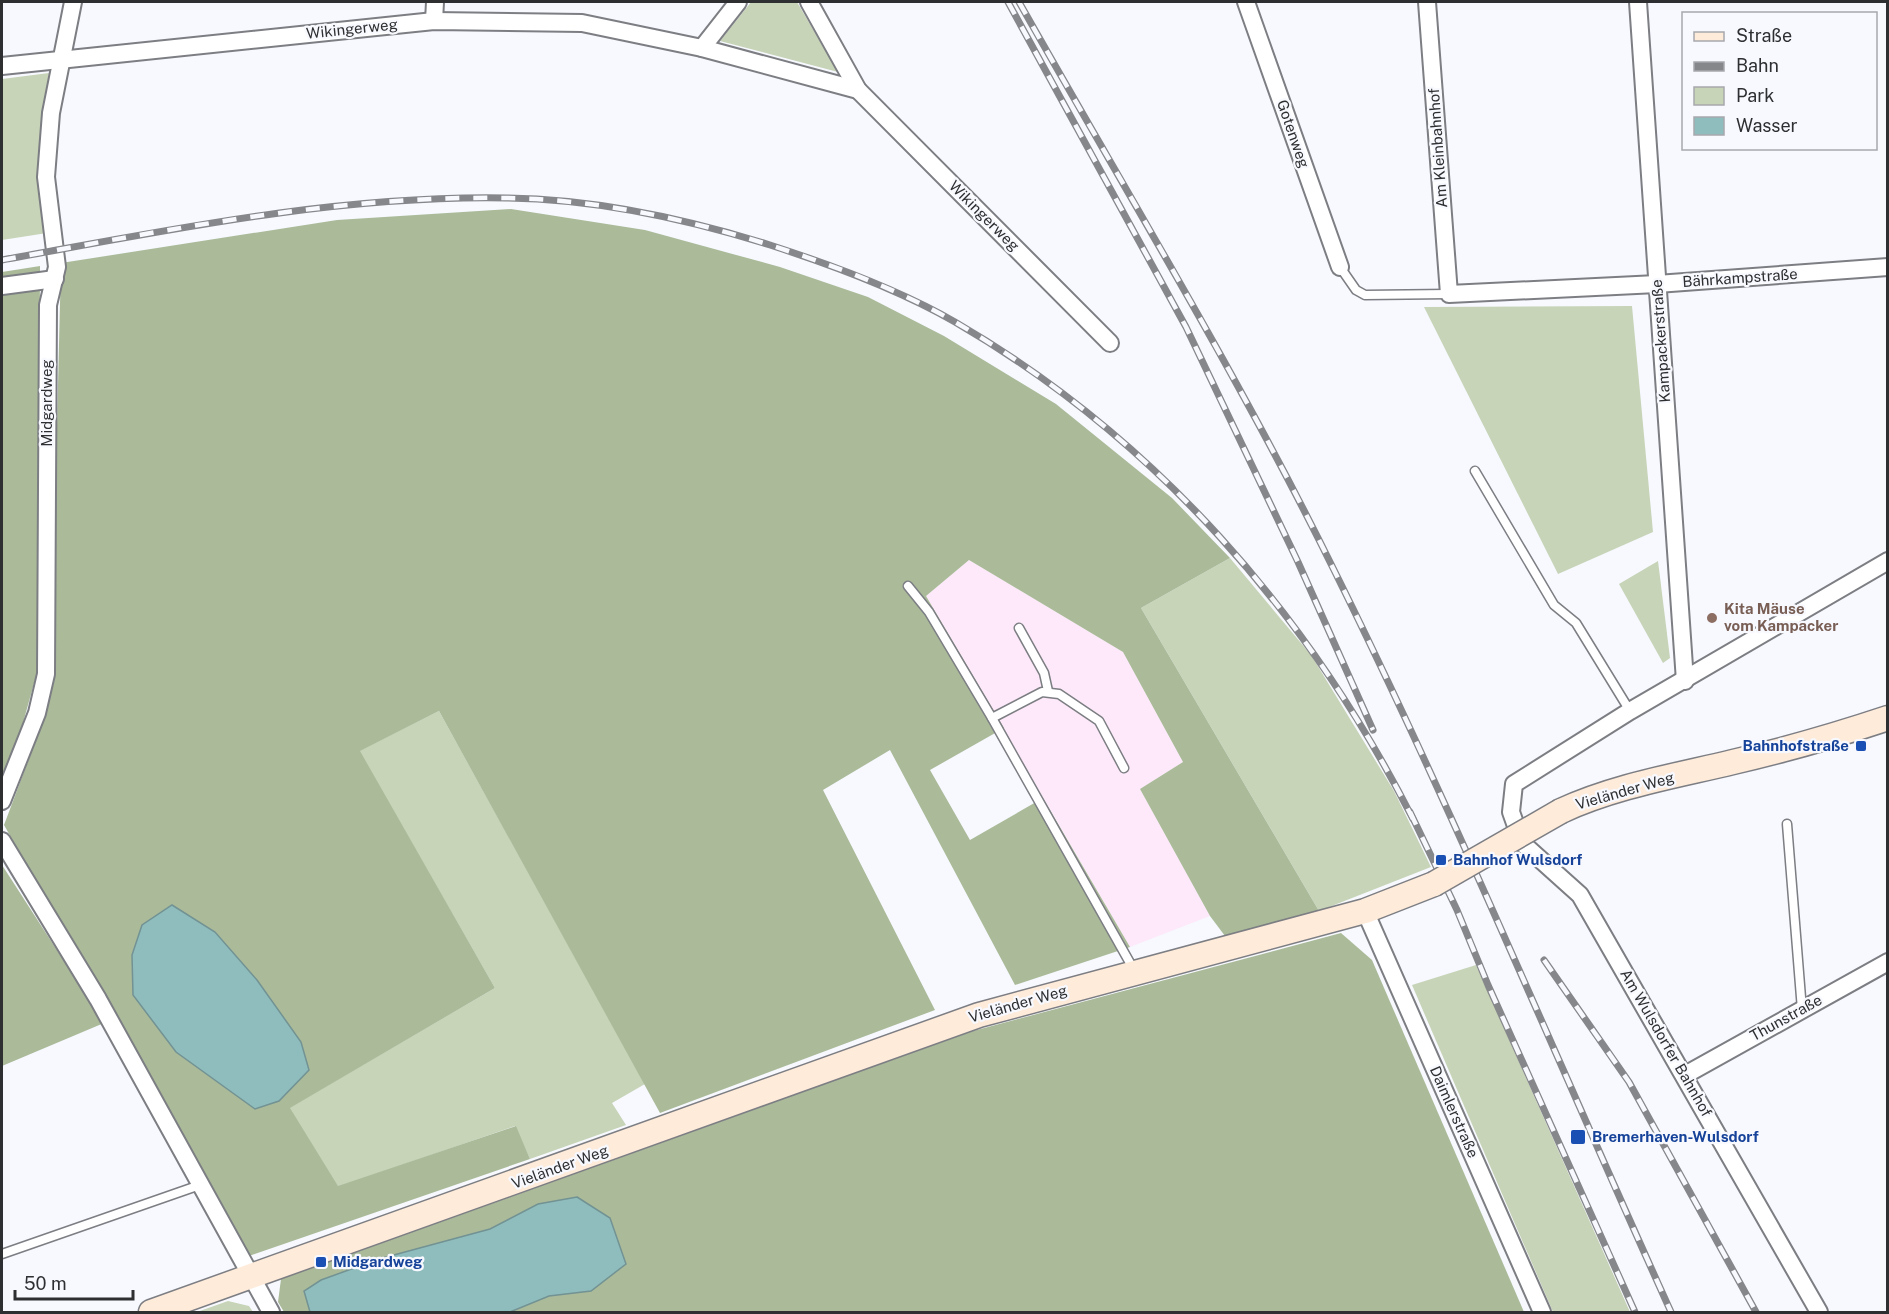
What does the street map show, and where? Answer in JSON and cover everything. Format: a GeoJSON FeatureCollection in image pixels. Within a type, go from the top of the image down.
{"type":"FeatureCollection","features":[{"type":"Feature","properties":{"kind":"street","name":"Midgardweg"},"geometry":{"type":"LineString","coordinates":[[2,801],[37,713],[46,674],[48,305],[55,279],[56,250],[46,177],[51,113],[73,2]]}},
{"type":"Feature","properties":{"kind":"street"},"geometry":{"type":"LineString","coordinates":[[434,21],[435,2]]}},
{"type":"Feature","properties":{"kind":"street"},"geometry":{"type":"LineString","coordinates":[[702,48],[738,2]]}},
{"type":"Feature","properties":{"kind":"street","name":"Wikingerweg"},"geometry":{"type":"LineString","coordinates":[[809,2],[858,90],[1110,343]]}},
{"type":"Feature","properties":{"kind":"street","name":"Gotenweg"},"geometry":{"type":"LineString","coordinates":[[1246,2],[1340,267]]}},
{"type":"Feature","properties":{"kind":"street","name":"Am Kleinbahnhof"},"geometry":{"type":"LineString","coordinates":[[1427,2],[1449,294]]}},
{"type":"Feature","properties":{"kind":"street","name":"Kampackerstraße"},"geometry":{"type":"LineString","coordinates":[[1638,2],[1685,681]]}},
{"type":"Feature","properties":{"kind":"street","name":"Wikingerweg"},"geometry":{"type":"LineString","coordinates":[[2,66],[434,21],[582,23],[702,48],[858,90]]}},
{"type":"Feature","properties":{"kind":"street","name":"Bährkampstraße"},"geometry":{"type":"LineString","coordinates":[[1449,294],[1657,284],[1887,267]]}},
{"type":"Feature","properties":{"kind":"street"},"geometry":{"type":"LineString","coordinates":[[2,286],[55,279]]}},
{"type":"Feature","properties":{"kind":"street"},"geometry":{"type":"LineString","coordinates":[[1630,711],[1685,681],[1887,561]]}},
{"type":"Feature","properties":{"kind":"street","name":"Am Wulsdorfer Bahnhof"},"geometry":{"type":"LineString","coordinates":[[1630,711],[1514,784],[1511,812],[1522,843],[1580,895],[1819,1312]]}},
{"type":"Feature","properties":{"kind":"street","name":"Vieländer Weg"},"geometry":{"type":"LineString","coordinates":[[151,1312],[979,1015],[1033,998],[1136,973],[1365,911],[1434,884],[1561,811],[1585,800],[1631,786],[1761,755],[1887,718]]}},
{"type":"Feature","properties":{"kind":"street"},"geometry":{"type":"LineString","coordinates":[[2,841],[98,999],[271,1312]]}},
{"type":"Feature","properties":{"kind":"street","name":"Daimlerstraße"},"geometry":{"type":"LineString","coordinates":[[1365,911],[1542,1312]]}},
{"type":"Feature","properties":{"kind":"street","name":"Thunstraße"},"geometry":{"type":"LineString","coordinates":[[1685,1075],[1887,962]]}},
{"type":"Feature","properties":{"kind":"lane"},"geometry":{"type":"LineString","coordinates":[[1340,267],[1356,290],[1365,295],[1449,294]]}},
{"type":"Feature","properties":{"kind":"lane"},"geometry":{"type":"LineString","coordinates":[[1475,471],[1554,605],[1576,623],[1630,711]]}},
{"type":"Feature","properties":{"kind":"lane"},"geometry":{"type":"LineString","coordinates":[[908,586],[928,612],[992,718],[1136,973]]}},
{"type":"Feature","properties":{"kind":"lane"},"geometry":{"type":"LineString","coordinates":[[1019,628],[1044,673],[1048,691]]}},
{"type":"Feature","properties":{"kind":"lane"},"geometry":{"type":"LineString","coordinates":[[992,718],[1048,691]]}},
{"type":"Feature","properties":{"kind":"lane"},"geometry":{"type":"LineString","coordinates":[[1048,691],[1082,708],[1099,721],[1124,768]]}},
{"type":"Feature","properties":{"kind":"lane"},"geometry":{"type":"LineString","coordinates":[[1787,824],[1802,1010]]}},
{"type":"Feature","properties":{"kind":"lane"},"geometry":{"type":"LineString","coordinates":[[2,1254],[200,1185]]}},
{"type":"Feature","properties":{"kind":"shaded area"},"geometry":{"type":"Polygon","coordinates":[[[969,560],[1123,652],[1183,762],[1140,789],[1210,916],[1130,947],[926,596],[969,560]]]}},
{"type":"Feature","properties":{"kind":"green space"},"geometry":{"type":"Polygon","coordinates":[[[751,2],[797,2],[838,72],[720,41],[751,2]]]}},
{"type":"Feature","properties":{"kind":"green space"},"geometry":{"type":"Polygon","coordinates":[[[49,73],[37,176],[47,233],[2,240],[2,79],[49,73]]]}},
{"type":"Feature","properties":{"kind":"green space"},"geometry":{"type":"Polygon","coordinates":[[[511,209],[645,230],[780,267],[868,297],[944,336],[1056,404],[1172,498],[1230,558],[1141,608],[1319,911],[1225,936],[1210,916],[1140,789],[1183,762],[1123,652],[969,560],[926,596],[1004,728],[930,770],[970,840],[1043,798],[1130,947],[1015,985],[890,750],[823,790],[935,1010],[660,1113],[439,711],[360,751],[495,988],[290,1108],[338,1186],[516,1126],[530,1159],[249,1256],[4,825],[44,719],[51,670],[61,263],[337,220],[511,209]]]}},
{"type":"Feature","properties":{"kind":"green space"},"geometry":{"type":"Polygon","coordinates":[[[40,266],[38,669],[16,748],[2,786],[2,272],[40,266]]]}},
{"type":"Feature","properties":{"kind":"green space"},"geometry":{"type":"Polygon","coordinates":[[[1632,306],[1653,532],[1558,574],[1424,307],[1632,306]]]}},
{"type":"Feature","properties":{"kind":"green space"},"geometry":{"type":"Polygon","coordinates":[[[1230,558],[1311,655],[1394,791],[1431,867],[1319,911],[1141,608],[1230,558]]]}},
{"type":"Feature","properties":{"kind":"green space"},"geometry":{"type":"Polygon","coordinates":[[[1658,561],[1670,658],[1663,663],[1619,584],[1658,561]]]}},
{"type":"Feature","properties":{"kind":"green space"},"geometry":{"type":"Polygon","coordinates":[[[439,711],[645,1084],[612,1103],[626,1125],[530,1159],[515,1126],[338,1187],[289,1108],[495,988],[359,751],[439,711]]]}},
{"type":"Feature","properties":{"kind":"green space"},"geometry":{"type":"Polygon","coordinates":[[[2,865],[104,1023],[2,1066],[2,865]]]}},
{"type":"Feature","properties":{"kind":"green space"},"geometry":{"type":"Polygon","coordinates":[[[1341,933],[1372,960],[1524,1312],[284,1312],[278,1302],[281,1279],[973,1031],[1341,933]]]}},
{"type":"Feature","properties":{"kind":"green space"},"geometry":{"type":"Polygon","coordinates":[[[1476,965],[1630,1312],[1553,1312],[1412,985],[1476,965]]]}},
{"type":"Feature","properties":{"kind":"green space"},"geometry":{"type":"Polygon","coordinates":[[[228,1301],[249,1306],[253,1312],[197,1312],[228,1301]]]}},
{"type":"Feature","properties":{"kind":"water"},"geometry":{"type":"Polygon","coordinates":[[[172,905],[215,932],[257,980],[301,1042],[309,1070],[279,1101],[255,1109],[176,1052],[133,995],[132,955],[142,925],[172,905]]]}},
{"type":"Feature","properties":{"kind":"water"},"geometry":{"type":"Polygon","coordinates":[[[577,1197],[610,1218],[626,1264],[591,1291],[549,1296],[510,1312],[310,1312],[304,1291],[321,1280],[379,1259],[490,1229],[538,1204],[577,1197]]]}},
{"type":"Feature","properties":{"kind":"railway"},"geometry":{"type":"LineString","coordinates":[[1008,2],[1186,327],[1298,562],[1373,730]]}},
{"type":"Feature","properties":{"kind":"railway"},"geometry":{"type":"LineString","coordinates":[[1019,2],[1220,354],[1333,568],[1464,846],[1671,1312]]}},
{"type":"Feature","properties":{"kind":"railway"},"geometry":{"type":"LineString","coordinates":[[2,260],[190,226],[316,208],[380,202],[507,198],[607,206],[673,219],[770,245],[864,279],[933,310],[1028,368],[1096,420],[1160,476],[1220,537],[1275,602],[1326,671],[1372,744],[1413,819]]}},
{"type":"Feature","properties":{"kind":"railway"},"geometry":{"type":"LineString","coordinates":[[1410,812],[1457,910],[1488,985],[1635,1312]]}},
{"type":"Feature","properties":{"kind":"railway"},"geometry":{"type":"LineString","coordinates":[[1544,960],[1629,1082],[1756,1312]]}},
{"type":"Feature","properties":{"kind":"place","name":"Kita Mäuse vom Kampacker"},"geometry":{"type":"Point","coordinates":[1712,618]}},
{"type":"Feature","properties":{"kind":"place","name":"Bahnhofstraße"},"geometry":{"type":"Point","coordinates":[1861,746]}},
{"type":"Feature","properties":{"kind":"place","name":"Bahnhof Wulsdorf"},"geometry":{"type":"Point","coordinates":[1441,860]}},
{"type":"Feature","properties":{"kind":"place","name":"Bremerhaven-Wulsdorf"},"geometry":{"type":"Point","coordinates":[1578,1137]}},
{"type":"Feature","properties":{"kind":"place","name":"Midgardweg"},"geometry":{"type":"Point","coordinates":[321,1262]}}]}
